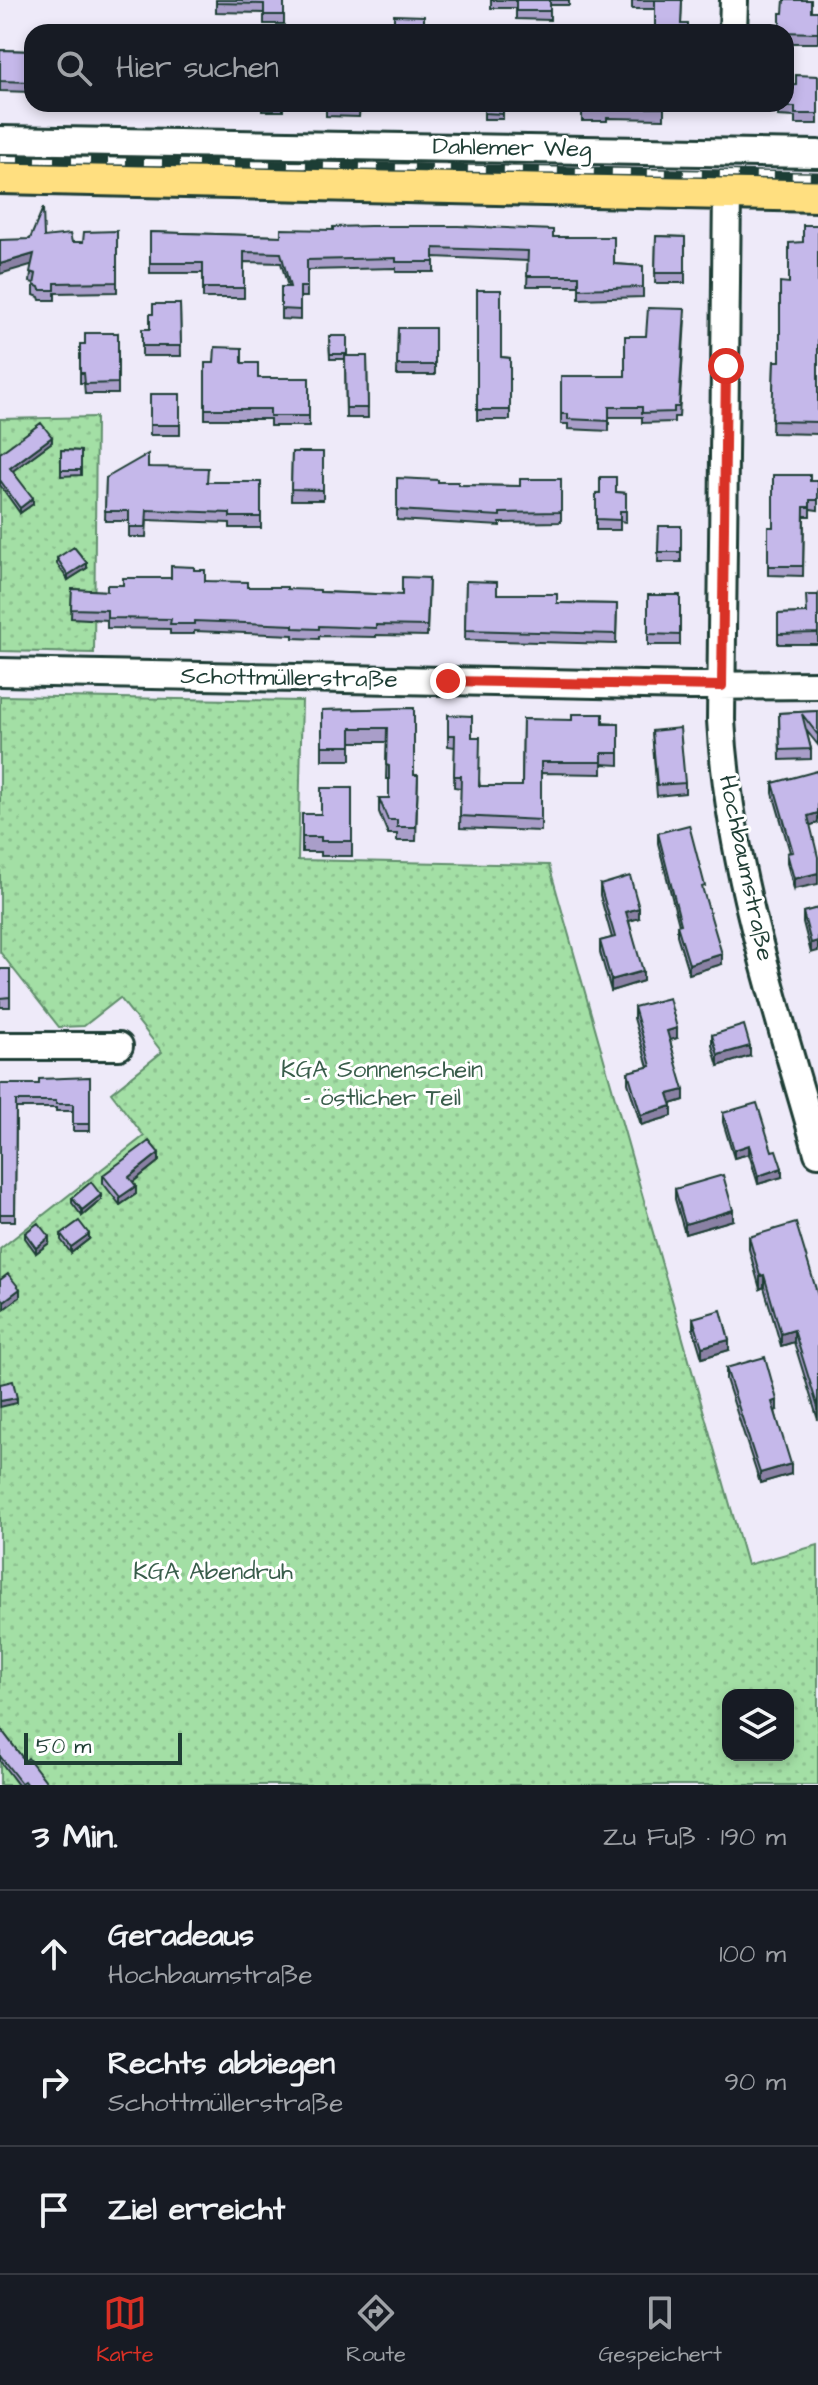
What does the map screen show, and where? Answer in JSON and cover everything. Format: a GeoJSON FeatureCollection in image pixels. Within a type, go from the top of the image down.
{"type":"FeatureCollection","features":[{"type":"Feature","properties":{"kind":"main road","name":"Dahlemer Weg"},"geometry":{"type":"LineString","coordinates":[[0,177],[818,195]]}},
{"type":"Feature","properties":{"kind":"street"},"geometry":{"type":"LineString","coordinates":[[733,24],[734,0]]}},
{"type":"Feature","properties":{"kind":"street","name":"Dahlemer Weg"},"geometry":{"type":"LineString","coordinates":[[0,140],[818,154]]}},
{"type":"Feature","properties":{"kind":"street"},"geometry":{"type":"LineString","coordinates":[[225,182],[226,145]]}},
{"type":"Feature","properties":{"kind":"street"},"geometry":{"type":"LineString","coordinates":[[367,185],[368,146]]}},
{"type":"Feature","properties":{"kind":"street"},"geometry":{"type":"LineString","coordinates":[[653,192],[655,150]]}},
{"type":"Feature","properties":{"kind":"street","name":"Hochbaumstraße"},"geometry":{"type":"LineString","coordinates":[[727,193],[721,720],[725,776],[750,911],[818,1153]]}},
{"type":"Feature","properties":{"kind":"street","name":"Schottmüllerstraße"},"geometry":{"type":"LineString","coordinates":[[0,672],[722,686],[818,685]]}},
{"type":"Feature","properties":{"kind":"street"},"geometry":{"type":"LineString","coordinates":[[0,1046],[119,1046]]}},
{"type":"Feature","properties":{"kind":"green space"},"geometry":{"type":"Polygon","coordinates":[[[96,417],[94,653],[0,651],[0,419],[96,417]]]}},
{"type":"Feature","properties":{"kind":"green space","name":"KGA Sonnenschein - östlicher Teil"},"geometry":{"type":"Polygon","coordinates":[[[0,696],[302,701],[298,860],[549,865],[747,1565],[818,1545],[818,1785],[0,1785],[0,1249],[144,1136],[111,1093],[162,1052],[120,998],[84,1026],[59,1027],[0,952],[0,696]]]}},
{"type":"Feature","properties":{"kind":"building"},"geometry":{"type":"Polygon","coordinates":[[[216,0],[284,0],[284,15],[264,15],[264,4],[216,3],[216,0]]]}},
{"type":"Feature","properties":{"kind":"building"},"geometry":{"type":"Polygon","coordinates":[[[516,0],[550,0],[550,11],[516,11],[516,0]]]}},
{"type":"Feature","properties":{"kind":"building"},"geometry":{"type":"Polygon","coordinates":[[[655,0],[682,0],[681,24],[655,24],[655,0]]]}},
{"type":"Feature","properties":{"kind":"building"},"geometry":{"type":"Polygon","coordinates":[[[784,0],[811,0],[811,11],[818,11],[818,33],[794,32],[794,24],[780,24],[780,13],[783,13],[784,0]]]}},
{"type":"Feature","properties":{"kind":"building"},"geometry":{"type":"Polygon","coordinates":[[[394,15],[424,16],[424,24],[394,24],[394,15]]]}},
{"type":"Feature","properties":{"kind":"building"},"geometry":{"type":"Polygon","coordinates":[[[0,50],[24,51],[24,82],[0,81],[0,50]]]}},
{"type":"Feature","properties":{"kind":"building"},"geometry":{"type":"Polygon","coordinates":[[[796,75],[818,76],[818,114],[795,114],[796,75]]]}},
{"type":"Feature","properties":{"kind":"building"},"geometry":{"type":"Polygon","coordinates":[[[43,208],[44,237],[70,234],[72,242],[83,242],[84,232],[117,231],[117,282],[55,283],[55,290],[40,290],[34,285],[36,274],[30,272],[34,254],[0,264],[0,240],[30,239],[43,208]]]}},
{"type":"Feature","properties":{"kind":"building"},"geometry":{"type":"Polygon","coordinates":[[[803,225],[818,225],[818,422],[772,421],[774,361],[780,361],[780,282],[789,283],[789,243],[803,242],[803,225]]]}},
{"type":"Feature","properties":{"kind":"building"},"geometry":{"type":"Polygon","coordinates":[[[333,227],[553,230],[553,237],[614,237],[614,264],[643,266],[643,287],[579,289],[579,276],[527,276],[528,251],[434,248],[434,262],[396,262],[396,258],[307,260],[307,287],[300,287],[300,310],[281,309],[281,287],[290,287],[281,253],[244,252],[244,288],[203,288],[203,263],[150,263],[150,232],[281,236],[281,229],[333,230],[333,227]]]}},
{"type":"Feature","properties":{"kind":"building"},"geometry":{"type":"Polygon","coordinates":[[[656,236],[685,237],[685,273],[655,273],[656,236]]]}},
{"type":"Feature","properties":{"kind":"building"},"geometry":{"type":"Polygon","coordinates":[[[477,290],[501,290],[501,357],[510,358],[510,410],[477,410],[477,290]]]}},
{"type":"Feature","properties":{"kind":"building"},"geometry":{"type":"Polygon","coordinates":[[[153,304],[180,304],[181,346],[142,346],[142,329],[150,329],[153,304]]]}},
{"type":"Feature","properties":{"kind":"building"},"geometry":{"type":"Polygon","coordinates":[[[648,308],[685,309],[679,407],[674,407],[674,412],[642,413],[642,407],[609,407],[609,421],[568,419],[568,414],[561,414],[561,376],[625,376],[625,336],[646,336],[648,308]]]}},
{"type":"Feature","properties":{"kind":"building"},"geometry":{"type":"Polygon","coordinates":[[[398,328],[435,328],[435,365],[397,365],[398,328]]]}},
{"type":"Feature","properties":{"kind":"building"},"geometry":{"type":"Polygon","coordinates":[[[85,333],[118,333],[118,383],[85,384],[84,373],[80,373],[80,344],[85,344],[85,333]]]}},
{"type":"Feature","properties":{"kind":"building"},"geometry":{"type":"Polygon","coordinates":[[[329,336],[347,336],[347,354],[330,354],[329,336]]]}},
{"type":"Feature","properties":{"kind":"building"},"geometry":{"type":"Polygon","coordinates":[[[215,347],[242,348],[242,363],[258,363],[258,378],[309,378],[309,416],[270,416],[270,409],[205,409],[205,363],[214,363],[215,347]]]}},
{"type":"Feature","properties":{"kind":"building"},"geometry":{"type":"Polygon","coordinates":[[[345,356],[367,356],[368,408],[346,408],[345,356]]]}},
{"type":"Feature","properties":{"kind":"building"},"geometry":{"type":"Polygon","coordinates":[[[150,394],[180,394],[180,425],[150,425],[150,394]]]}},
{"type":"Feature","properties":{"kind":"building"},"geometry":{"type":"Polygon","coordinates":[[[41,423],[52,437],[10,468],[33,498],[20,508],[0,480],[0,453],[41,423]]]}},
{"type":"Feature","properties":{"kind":"building"},"geometry":{"type":"Polygon","coordinates":[[[61,450],[81,451],[81,470],[61,470],[61,450]]]}},
{"type":"Feature","properties":{"kind":"building"},"geometry":{"type":"Polygon","coordinates":[[[292,452],[323,452],[323,490],[291,489],[292,452]]]}},
{"type":"Feature","properties":{"kind":"building"},"geometry":{"type":"Polygon","coordinates":[[[148,454],[148,467],[208,468],[207,482],[261,482],[261,517],[147,510],[146,527],[129,527],[129,511],[105,511],[106,478],[148,454]]]}},
{"type":"Feature","properties":{"kind":"building"},"geometry":{"type":"Polygon","coordinates":[[[773,475],[810,475],[810,481],[818,481],[818,500],[810,500],[810,507],[804,507],[803,566],[768,566],[768,527],[773,527],[773,475]]]}},
{"type":"Feature","properties":{"kind":"building"},"geometry":{"type":"Polygon","coordinates":[[[600,477],[616,477],[616,492],[626,493],[626,511],[620,511],[620,520],[596,519],[596,493],[600,493],[600,477]]]}},
{"type":"Feature","properties":{"kind":"building"},"geometry":{"type":"Polygon","coordinates":[[[397,478],[458,482],[458,485],[520,486],[520,479],[561,479],[561,512],[500,513],[500,516],[397,510],[397,478]]]}},
{"type":"Feature","properties":{"kind":"building"},"geometry":{"type":"Polygon","coordinates":[[[659,526],[681,526],[681,552],[658,552],[659,526]]]}},
{"type":"Feature","properties":{"kind":"building"},"geometry":{"type":"Polygon","coordinates":[[[74,547],[87,563],[68,575],[57,558],[74,547]]]}},
{"type":"Feature","properties":{"kind":"building"},"geometry":{"type":"Polygon","coordinates":[[[171,566],[205,570],[205,581],[247,582],[247,587],[287,587],[320,592],[402,595],[402,577],[429,578],[427,626],[319,626],[319,629],[194,621],[194,624],[170,624],[171,619],[107,618],[107,610],[71,609],[72,589],[107,591],[107,585],[123,585],[123,578],[171,578],[171,566]]]}},
{"type":"Feature","properties":{"kind":"building"},"geometry":{"type":"Polygon","coordinates":[[[466,581],[497,582],[497,594],[557,594],[557,603],[617,604],[616,634],[465,630],[466,581]]]}},
{"type":"Feature","properties":{"kind":"building"},"geometry":{"type":"Polygon","coordinates":[[[648,595],[680,595],[680,635],[648,634],[648,595]]]}},
{"type":"Feature","properties":{"kind":"building"},"geometry":{"type":"Polygon","coordinates":[[[806,595],[818,595],[818,633],[778,634],[778,614],[807,613],[806,595]]]}},
{"type":"Feature","properties":{"kind":"building"},"geometry":{"type":"Polygon","coordinates":[[[414,708],[414,775],[418,775],[416,827],[397,827],[397,820],[388,820],[379,798],[389,798],[387,728],[351,728],[351,746],[322,746],[322,710],[414,708]]]}},
{"type":"Feature","properties":{"kind":"building"},"geometry":{"type":"Polygon","coordinates":[[[818,711],[818,735],[802,714],[811,749],[780,750],[779,713],[818,711]]]}},
{"type":"Feature","properties":{"kind":"building"},"geometry":{"type":"Polygon","coordinates":[[[572,714],[603,714],[603,724],[619,724],[619,753],[602,753],[602,762],[541,762],[541,820],[460,816],[461,776],[454,776],[455,735],[448,735],[448,715],[472,716],[472,737],[480,737],[479,786],[522,786],[523,719],[572,720],[572,714]]]}},
{"type":"Feature","properties":{"kind":"building"},"geometry":{"type":"Polygon","coordinates":[[[680,728],[685,783],[657,785],[652,731],[680,728]]]}},
{"type":"Feature","properties":{"kind":"building"},"geometry":{"type":"Polygon","coordinates":[[[817,771],[818,813],[808,816],[818,857],[818,873],[794,879],[787,853],[793,852],[773,783],[817,771]]]}},
{"type":"Feature","properties":{"kind":"building"},"geometry":{"type":"Polygon","coordinates":[[[321,788],[352,788],[352,841],[321,841],[321,837],[302,837],[302,814],[321,814],[321,788]]]}},
{"type":"Feature","properties":{"kind":"building"},"geometry":{"type":"Polygon","coordinates":[[[689,825],[705,886],[702,887],[722,954],[689,964],[677,925],[681,924],[658,833],[689,825]]]}},
{"type":"Feature","properties":{"kind":"building"},"geometry":{"type":"Polygon","coordinates":[[[630,876],[639,908],[626,912],[643,971],[611,980],[600,941],[615,937],[600,885],[630,876]]]}},
{"type":"Feature","properties":{"kind":"building"},"geometry":{"type":"Polygon","coordinates":[[[818,908],[818,941],[811,943],[803,912],[818,908]]]}},
{"type":"Feature","properties":{"kind":"building"},"geometry":{"type":"Polygon","coordinates":[[[0,969],[10,969],[10,997],[0,998],[0,969]]]}},
{"type":"Feature","properties":{"kind":"building"},"geometry":{"type":"Polygon","coordinates":[[[669,998],[677,1028],[667,1031],[684,1090],[668,1094],[672,1106],[641,1115],[628,1072],[651,1066],[634,1007],[669,998]]]}},
{"type":"Feature","properties":{"kind":"building"},"geometry":{"type":"Polygon","coordinates":[[[744,1025],[750,1046],[718,1055],[712,1035],[744,1025]]]}},
{"type":"Feature","properties":{"kind":"building"},"geometry":{"type":"Polygon","coordinates":[[[90,1077],[90,1124],[73,1124],[73,1104],[16,1101],[15,1214],[0,1214],[0,1084],[39,1084],[39,1079],[90,1077]]]}},
{"type":"Feature","properties":{"kind":"building"},"geometry":{"type":"Polygon","coordinates":[[[757,1103],[772,1151],[776,1150],[782,1168],[758,1176],[749,1145],[734,1150],[723,1113],[757,1103]]]}},
{"type":"Feature","properties":{"kind":"building"},"geometry":{"type":"Polygon","coordinates":[[[149,1141],[159,1153],[129,1177],[136,1186],[120,1197],[103,1175],[149,1141]]]}},
{"type":"Feature","properties":{"kind":"building"},"geometry":{"type":"Polygon","coordinates":[[[723,1175],[733,1210],[685,1224],[675,1189],[723,1175]]]}},
{"type":"Feature","properties":{"kind":"building"},"geometry":{"type":"Polygon","coordinates":[[[91,1182],[101,1195],[82,1210],[72,1198],[91,1182]]]}},
{"type":"Feature","properties":{"kind":"building"},"geometry":{"type":"Polygon","coordinates":[[[79,1221],[89,1234],[71,1247],[61,1234],[79,1221]]]}},
{"type":"Feature","properties":{"kind":"building"},"geometry":{"type":"Polygon","coordinates":[[[38,1223],[49,1237],[36,1248],[25,1233],[38,1223]]]}},
{"type":"Feature","properties":{"kind":"building"},"geometry":{"type":"Polygon","coordinates":[[[796,1223],[818,1296],[818,1408],[794,1330],[781,1334],[749,1237],[796,1223]]]}},
{"type":"Feature","properties":{"kind":"building"},"geometry":{"type":"Polygon","coordinates":[[[8,1274],[20,1289],[4,1301],[2,1298],[0,1300],[0,1280],[8,1274]]]}},
{"type":"Feature","properties":{"kind":"building"},"geometry":{"type":"Polygon","coordinates":[[[721,1310],[729,1340],[702,1347],[693,1318],[721,1310]]]}},
{"type":"Feature","properties":{"kind":"building"},"geometry":{"type":"Polygon","coordinates":[[[765,1357],[777,1400],[772,1402],[791,1464],[760,1473],[726,1368],[765,1357]]]}},
{"type":"Feature","properties":{"kind":"building"},"geometry":{"type":"Polygon","coordinates":[[[13,1381],[17,1398],[0,1401],[0,1384],[13,1381]]]}},
{"type":"Feature","properties":{"kind":"building"},"geometry":{"type":"Polygon","coordinates":[[[0,1728],[25,1761],[28,1758],[49,1785],[21,1783],[0,1756],[0,1728]]]}},
{"type":"Feature","properties":{"kind":"railway"},"geometry":{"type":"LineString","coordinates":[[0,159],[818,176]]}},
{"type":"Feature","properties":{"kind":"route"},"geometry":{"type":"LineString","coordinates":[[448,681],[722,686],[726,366]]}},
{"type":"Feature","properties":{"kind":"park label","name":"KGA Abendruh"},"geometry":{"type":"Point","coordinates":[213,1572]}}]}
